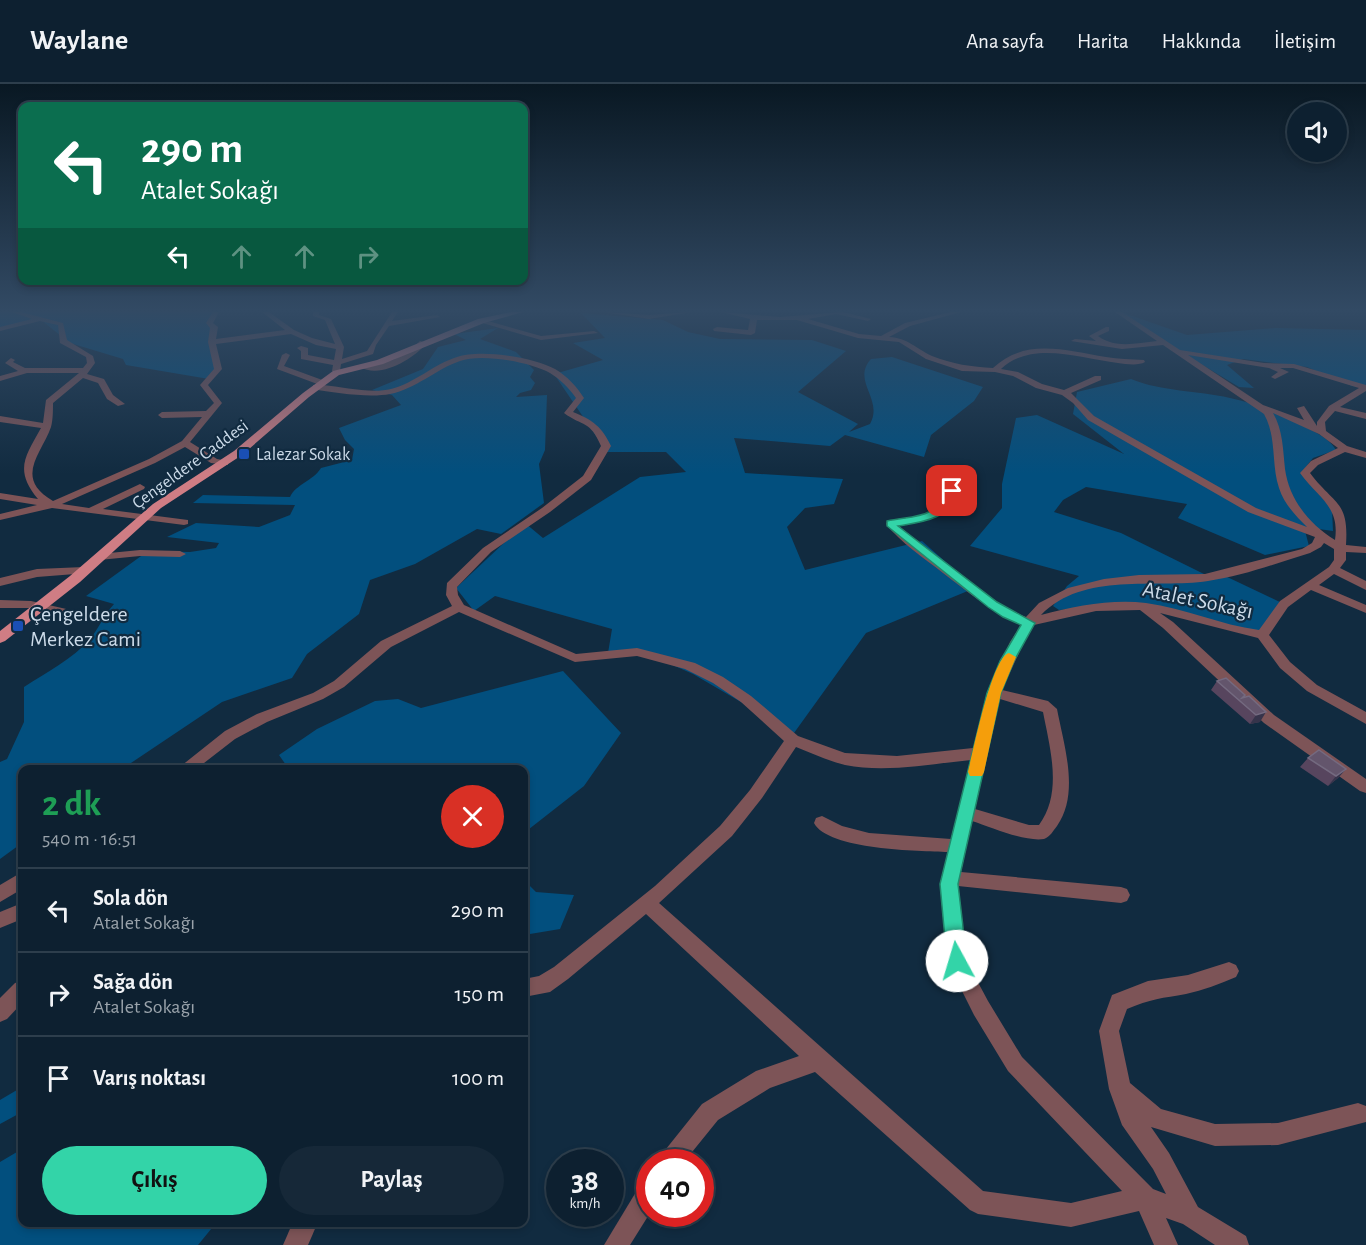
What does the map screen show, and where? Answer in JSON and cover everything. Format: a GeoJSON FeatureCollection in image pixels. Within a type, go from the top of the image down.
{"type":"FeatureCollection","features":[{"type":"Feature","properties":{"kind":"main road","name":"Çengeldere Caddesi"},"geometry":{"type":"LineString","coordinates":[[0,638],[84,571],[142,518],[225,463],[319,385],[336,368],[366,366]]}},
{"type":"Feature","properties":{"kind":"street"},"geometry":{"type":"LineString","coordinates":[[14,366],[24,371]]}},
{"type":"Feature","properties":{"kind":"street"},"geometry":{"type":"LineString","coordinates":[[52,505],[37,493],[28,476],[30,454],[47,426],[49,402],[84,373],[89,366]]}},
{"type":"Feature","properties":{"kind":"street"},"geometry":{"type":"LineString","coordinates":[[0,517],[52,505],[143,465],[185,442],[218,403],[208,398],[204,385],[218,369],[217,366]]}},
{"type":"Feature","properties":{"kind":"street"},"geometry":{"type":"LineString","coordinates":[[280,366],[286,372],[319,385],[388,393],[444,366]]}},
{"type":"Feature","properties":{"kind":"street"},"geometry":{"type":"LineString","coordinates":[[331,366],[336,368],[340,366]]}},
{"type":"Feature","properties":{"kind":"street"},"geometry":{"type":"LineString","coordinates":[[541,366],[548,368],[575,390],[580,399],[568,413],[588,421],[599,431],[606,446],[604,453],[587,478],[546,510],[487,549],[451,586],[452,595],[459,607],[565,656],[586,658],[638,652],[690,666],[718,680],[746,699],[793,740],[844,759],[897,762],[981,753]]}},
{"type":"Feature","properties":{"kind":"street"},"geometry":{"type":"LineString","coordinates":[[957,366],[1015,374],[1039,386],[1065,393],[1099,423],[1252,510],[1321,536],[1340,548],[1366,550]]}},
{"type":"Feature","properties":{"kind":"street"},"geometry":{"type":"LineString","coordinates":[[995,370],[999,366]]}},
{"type":"Feature","properties":{"kind":"street"},"geometry":{"type":"LineString","coordinates":[[1199,366],[1263,407],[1317,430],[1344,448],[1366,455]]}},
{"type":"Feature","properties":{"kind":"street"},"geometry":{"type":"LineString","coordinates":[[1268,366],[1285,372],[1275,376]]}},
{"type":"Feature","properties":{"kind":"street"},"geometry":{"type":"LineString","coordinates":[[1279,366],[1303,368],[1366,388]]}},
{"type":"Feature","properties":{"kind":"street"},"geometry":{"type":"LineString","coordinates":[[0,379],[24,371],[84,373],[101,381],[110,397],[121,404]]}},
{"type":"Feature","properties":{"kind":"street"},"geometry":{"type":"LineString","coordinates":[[1065,393],[1098,378]]}},
{"type":"Feature","properties":{"kind":"street"},"geometry":{"type":"LineString","coordinates":[[1317,430],[1332,408],[1347,396],[1366,388]]}},
{"type":"Feature","properties":{"kind":"street"},"geometry":{"type":"LineString","coordinates":[[1263,407],[1273,422],[1286,494],[1297,511],[1321,536]]}},
{"type":"Feature","properties":{"kind":"street"},"geometry":{"type":"LineString","coordinates":[[1301,408],[1317,430]]}},
{"type":"Feature","properties":{"kind":"street"},"geometry":{"type":"LineString","coordinates":[[1332,408],[1366,416]]}},
{"type":"Feature","properties":{"kind":"street"},"geometry":{"type":"LineString","coordinates":[[162,415],[209,414]]}},
{"type":"Feature","properties":{"kind":"street"},"geometry":{"type":"LineString","coordinates":[[0,419],[47,426]]}},
{"type":"Feature","properties":{"kind":"street"},"geometry":{"type":"LineString","coordinates":[[185,442],[214,460],[225,463]]}},
{"type":"Feature","properties":{"kind":"street"},"geometry":{"type":"LineString","coordinates":[[1344,448],[1340,452],[1317,459],[1305,473],[1336,507],[1342,530],[1340,560],[1333,569],[1284,604],[1262,635],[1285,665],[1312,688],[1366,719]]}},
{"type":"Feature","properties":{"kind":"street"},"geometry":{"type":"LineString","coordinates":[[946,476],[952,491],[950,499],[943,508],[927,518],[891,524],[892,526],[992,604],[1007,614],[1028,623]]}},
{"type":"Feature","properties":{"kind":"street"},"geometry":{"type":"LineString","coordinates":[[93,510],[140,488]]}},
{"type":"Feature","properties":{"kind":"street"},"geometry":{"type":"LineString","coordinates":[[0,496],[142,518],[184,522]]}},
{"type":"Feature","properties":{"kind":"street"},"geometry":{"type":"LineString","coordinates":[[1166,1245],[1144,1198],[1015,1064],[981,1008],[957,961],[950,878],[994,693],[1007,661],[1028,623],[1043,606],[1072,591],[1122,580],[1215,576],[1306,551],[1317,545],[1321,536]]}},
{"type":"Feature","properties":{"kind":"street"},"geometry":{"type":"LineString","coordinates":[[99,557],[140,553],[180,554]]}},
{"type":"Feature","properties":{"kind":"street"},"geometry":{"type":"LineString","coordinates":[[1333,569],[1366,586]]}},
{"type":"Feature","properties":{"kind":"street"},"geometry":{"type":"LineString","coordinates":[[0,582],[47,572],[84,571]]}},
{"type":"Feature","properties":{"kind":"street"},"geometry":{"type":"LineString","coordinates":[[1310,585],[1366,609]]}},
{"type":"Feature","properties":{"kind":"street"},"geometry":{"type":"LineString","coordinates":[[0,604],[22,602],[41,604],[80,616]]}},
{"type":"Feature","properties":{"kind":"street","name":"Atalet Sokağı"},"geometry":{"type":"LineString","coordinates":[[1028,623],[1078,610],[1128,605],[1162,609],[1234,631],[1262,635]]}},
{"type":"Feature","properties":{"kind":"street"},"geometry":{"type":"LineString","coordinates":[[190,765],[230,735],[262,718],[318,696],[339,684],[386,644],[459,607]]}},
{"type":"Feature","properties":{"kind":"street"},"geometry":{"type":"LineString","coordinates":[[1141,607],[1168,625],[1269,719],[1366,787]]}},
{"type":"Feature","properties":{"kind":"street"},"geometry":{"type":"LineString","coordinates":[[965,812],[1029,832],[1043,832],[1051,823],[1055,812],[1061,781],[1050,709],[1043,705],[994,693]]}},
{"type":"Feature","properties":{"kind":"street"},"geometry":{"type":"LineString","coordinates":[[528,987],[543,985],[561,973],[646,903],[726,831],[756,794],[793,740]]}},
{"type":"Feature","properties":{"kind":"street"},"geometry":{"type":"LineString","coordinates":[[822,823],[834,831],[865,838],[958,846]]}},
{"type":"Feature","properties":{"kind":"street"},"geometry":{"type":"LineString","coordinates":[[950,878],[1121,895]]}},
{"type":"Feature","properties":{"kind":"street"},"geometry":{"type":"LineString","coordinates":[[0,894],[18,883]]}},
{"type":"Feature","properties":{"kind":"street"},"geometry":{"type":"LineString","coordinates":[[646,903],[978,1202],[1071,1215],[1144,1198],[1190,1215],[1237,1245]]}},
{"type":"Feature","properties":{"kind":"street"},"geometry":{"type":"LineString","coordinates":[[0,920],[18,913]]}},
{"type":"Feature","properties":{"kind":"street"},"geometry":{"type":"LineString","coordinates":[[1190,1215],[1161,1161],[1130,1117],[1120,1089],[1109,1031],[1119,1002],[1148,990],[1188,984],[1229,971]]}},
{"type":"Feature","properties":{"kind":"street"},"geometry":{"type":"LineString","coordinates":[[0,1012],[18,994]]}},
{"type":"Feature","properties":{"kind":"street"},"geometry":{"type":"LineString","coordinates":[[680,1149],[710,1112],[764,1079],[818,1060]]}},
{"type":"Feature","properties":{"kind":"street"},"geometry":{"type":"LineString","coordinates":[[1120,1089],[1155,1118],[1215,1135],[1278,1134],[1358,1114]]}},
{"type":"Feature","properties":{"kind":"street"},"geometry":{"type":"LineString","coordinates":[[616,1245],[636,1213]]}},
{"type":"Feature","properties":{"kind":"street"},"geometry":{"type":"LineString","coordinates":[[295,1245],[304,1227]]}},
{"type":"Feature","properties":{"kind":"shaded area"},"geometry":{"type":"Polygon","coordinates":[[[133,366],[217,366],[209,379],[133,366]]]}},
{"type":"Feature","properties":{"kind":"shaded area"},"geometry":{"type":"Polygon","coordinates":[[[425,366],[530,366],[534,370],[530,377],[535,383],[531,390],[520,393],[516,397],[547,395],[545,450],[539,464],[544,503],[501,534],[477,529],[415,564],[370,580],[359,614],[307,654],[292,678],[222,702],[128,765],[18,765],[18,846],[0,859],[0,762],[7,759],[24,722],[24,687],[83,646],[114,604],[86,596],[148,551],[190,552],[216,548],[219,543],[167,537],[196,523],[259,527],[290,515],[295,505],[193,503],[203,495],[290,497],[321,468],[352,460],[354,449],[345,440],[339,428],[401,405],[392,395],[372,390],[425,366]]]}},
{"type":"Feature","properties":{"kind":"shaded area"},"geometry":{"type":"Polygon","coordinates":[[[581,366],[828,366],[798,392],[858,424],[849,432],[870,424],[873,415],[873,406],[864,375],[867,366],[920,366],[983,387],[974,401],[931,435],[924,457],[845,435],[830,446],[734,438],[745,473],[843,479],[834,504],[805,508],[787,527],[805,570],[922,541],[975,588],[866,633],[794,733],[693,674],[643,652],[608,653],[612,629],[495,596],[474,611],[456,588],[525,523],[543,538],[640,477],[686,472],[666,452],[607,452],[554,374],[581,366]]]}},
{"type":"Feature","properties":{"kind":"shaded area"},"geometry":{"type":"Polygon","coordinates":[[[1205,366],[1228,366],[1254,388],[1239,387],[1205,366]]]}},
{"type":"Feature","properties":{"kind":"shaded area"},"geometry":{"type":"Polygon","coordinates":[[[1300,366],[1366,366],[1366,388],[1352,386],[1300,366]]]}},
{"type":"Feature","properties":{"kind":"shaded area"},"geometry":{"type":"Polygon","coordinates":[[[1131,379],[1167,389],[1217,395],[1258,406],[1317,433],[1330,442],[1336,450],[1313,458],[1301,473],[1332,509],[1333,531],[1304,527],[1309,546],[1265,555],[1178,518],[1187,504],[1086,487],[1063,500],[1054,512],[1121,533],[1206,575],[1223,575],[1284,604],[1262,635],[1143,603],[1059,610],[1053,606],[1067,586],[1079,576],[970,546],[1002,508],[1002,484],[1016,418],[1037,415],[1124,454],[1073,414],[1077,392],[1131,379]]]}},
{"type":"Feature","properties":{"kind":"shaded area"},"geometry":{"type":"Polygon","coordinates":[[[563,671],[621,733],[584,786],[528,830],[528,765],[286,765],[279,755],[317,729],[375,701],[398,699],[421,708],[563,671]]]}},
{"type":"Feature","properties":{"kind":"shaded area"},"geometry":{"type":"Polygon","coordinates":[[[528,884],[536,892],[574,895],[560,929],[528,934],[528,884]]]}},
{"type":"Feature","properties":{"kind":"shaded area"},"geometry":{"type":"Polygon","coordinates":[[[18,1089],[18,1114],[0,1124],[0,1100],[18,1089]]]}},
{"type":"Feature","properties":{"kind":"shaded area"},"geometry":{"type":"Polygon","coordinates":[[[18,1151],[18,1227],[213,1227],[198,1245],[0,1245],[0,1162],[18,1151]]]}},
{"type":"Feature","properties":{"kind":"building"},"geometry":{"type":"Polygon","coordinates":[[[1226,678],[1245,695],[1242,698],[1249,696],[1266,712],[1256,715],[1217,681],[1226,678]]]}},
{"type":"Feature","properties":{"kind":"building"},"geometry":{"type":"Polygon","coordinates":[[[1319,750],[1346,769],[1336,776],[1308,758],[1319,750]]]}},
{"type":"Feature","properties":{"kind":"slow traffic"},"geometry":{"type":"LineString","coordinates":[[976,772],[994,693],[1009,657]]}},
{"type":"Feature","properties":{"kind":"place","name":"Lalezar Sokak"},"geometry":{"type":"Point","coordinates":[244,454]}},
{"type":"Feature","properties":{"kind":"place","name":"Çengeldere Merkez Cami"},"geometry":{"type":"Point","coordinates":[18,626]}},
{"type":"Feature","properties":{"kind":"route"},"geometry":{"type":"LineString","coordinates":[[952,491],[950,499],[935,514],[927,518],[891,524],[892,526],[992,604],[1007,614],[1028,623],[1007,661],[994,693],[949,884],[957,961]]}}]}
